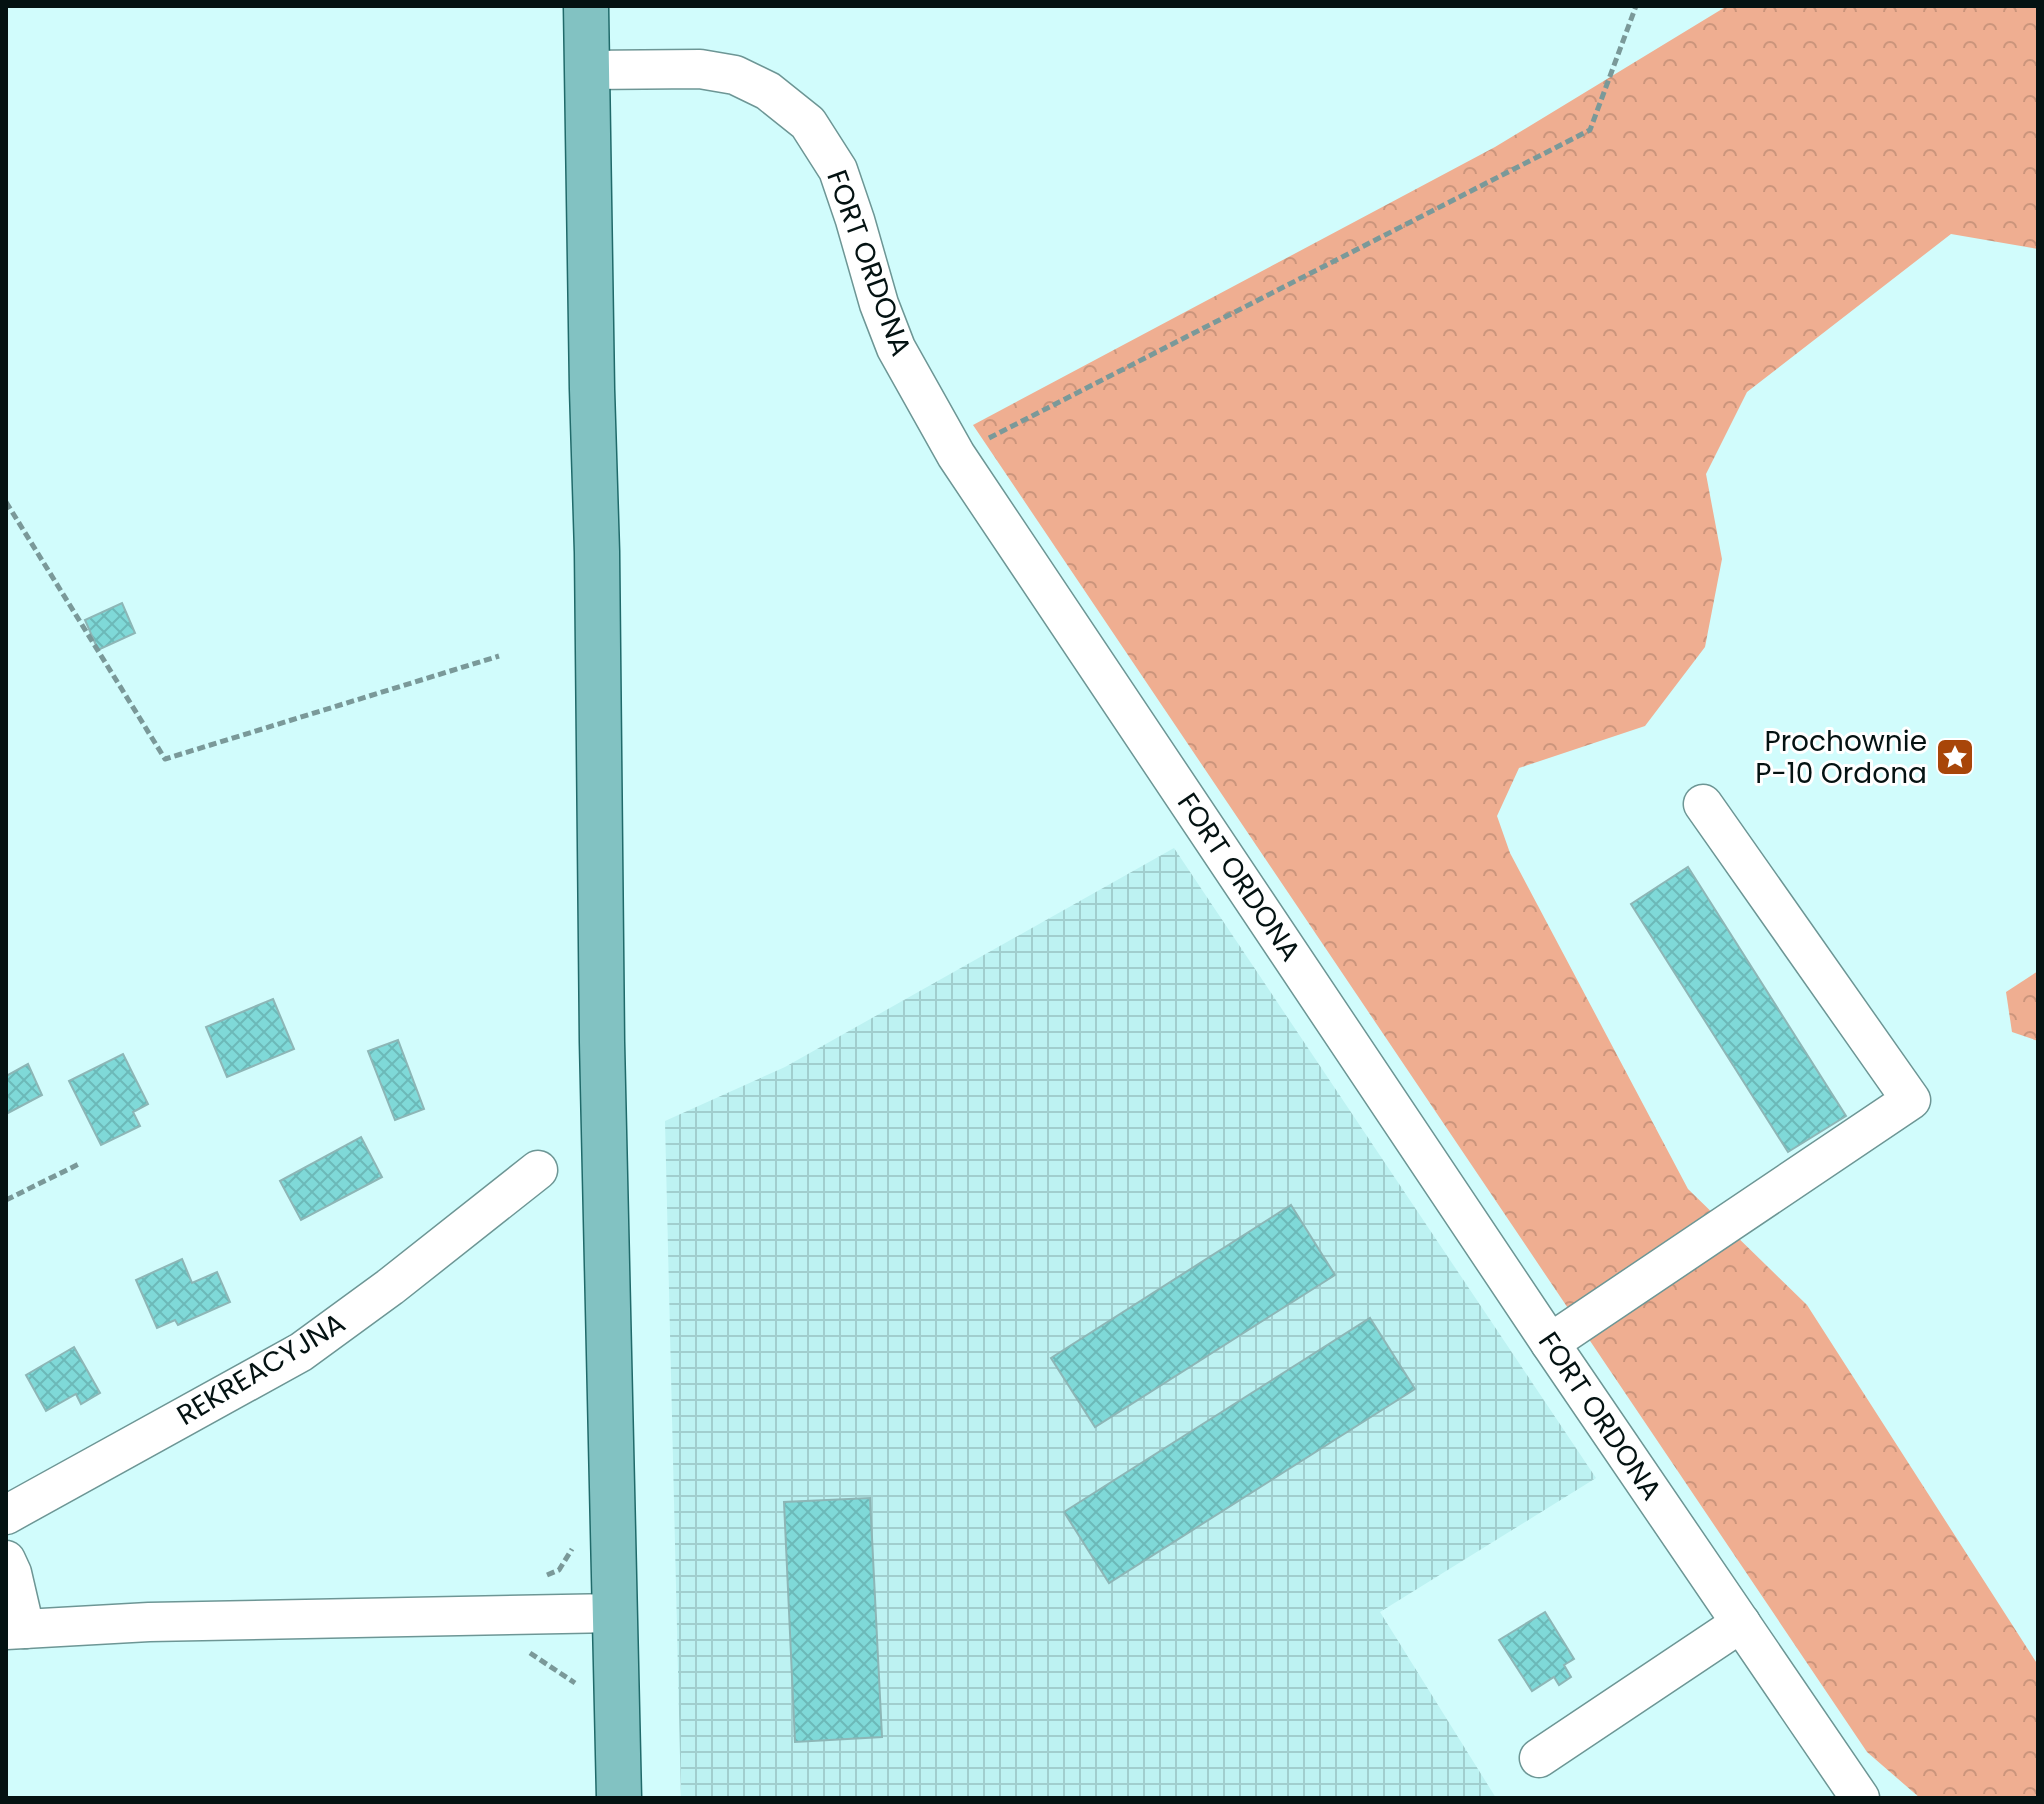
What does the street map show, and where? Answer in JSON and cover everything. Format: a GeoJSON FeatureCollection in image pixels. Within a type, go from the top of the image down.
{"type":"FeatureCollection","features":[{"type":"Feature","properties":{"kind":"main road"},"geometry":{"type":"LineString","coordinates":[[586,6],[597,552],[602,1042],[619,1798]]}},
{"type":"Feature","properties":{"kind":"street","name":"FORT ORDONA"},"geometry":{"type":"LineString","coordinates":[[587,70],[700,69],[735,75],[768,91],[808,123],[838,170],[879,304],[896,348],[956,455],[1550,1343],[1860,1798]]}},
{"type":"Feature","properties":{"kind":"street"},"geometry":{"type":"LineString","coordinates":[[1550,1343],[1911,1100],[1703,804]]}},
{"type":"Feature","properties":{"kind":"street","name":"REKREACYJNA"},"geometry":{"type":"LineString","coordinates":[[6,1515],[301,1352],[390,1287],[538,1170]]}},
{"type":"Feature","properties":{"kind":"street"},"geometry":{"type":"LineString","coordinates":[[6,1560],[12,1573],[16,1629],[149,1622],[616,1613]]}},
{"type":"Feature","properties":{"kind":"street"},"geometry":{"type":"LineString","coordinates":[[1539,1758],[1741,1623]]}},
{"type":"Feature","properties":{"kind":"path"},"geometry":{"type":"LineString","coordinates":[[956,455],[1590,130],[1636,6]]}},
{"type":"Feature","properties":{"kind":"path"},"geometry":{"type":"LineString","coordinates":[[6,502],[165,759],[499,656]]}},
{"type":"Feature","properties":{"kind":"path"},"geometry":{"type":"LineString","coordinates":[[6,1200],[81,1163]]}},
{"type":"Feature","properties":{"kind":"shaded area"},"geometry":{"type":"Polygon","coordinates":[[[1174,848],[1596,1478],[1380,1612],[1496,1798],[681,1798],[665,1121],[785,1067],[1174,848]]]}},
{"type":"Feature","properties":{"kind":"green space"},"geometry":{"type":"Polygon","coordinates":[[[1727,6],[2038,6],[2038,249],[1951,234],[1747,392],[1706,474],[1722,559],[1705,647],[1645,726],[1519,768],[1497,816],[1510,853],[1688,1189],[1807,1305],[2038,1665],[2038,1798],[1920,1798],[1867,1752],[973,425],[1495,147],[1727,6]]]}},
{"type":"Feature","properties":{"kind":"green space"},"geometry":{"type":"Polygon","coordinates":[[[2038,971],[2038,1041],[2012,1032],[2006,992],[2038,971]]]}},
{"type":"Feature","properties":{"kind":"building"},"geometry":{"type":"Polygon","coordinates":[[[122,603],[135,633],[98,650],[85,620],[122,603]]]}},
{"type":"Feature","properties":{"kind":"building"},"geometry":{"type":"Polygon","coordinates":[[[1688,867],[1846,1116],[1788,1152],[1631,904],[1688,867]]]}},
{"type":"Feature","properties":{"kind":"building"},"geometry":{"type":"Polygon","coordinates":[[[273,999],[294,1049],[227,1077],[206,1027],[273,999]]]}},
{"type":"Feature","properties":{"kind":"building"},"geometry":{"type":"Polygon","coordinates":[[[398,1040],[424,1109],[395,1120],[368,1051],[398,1040]]]}},
{"type":"Feature","properties":{"kind":"building"},"geometry":{"type":"Polygon","coordinates":[[[123,1054],[148,1104],[133,1112],[140,1126],[101,1145],[69,1081],[123,1054]]]}},
{"type":"Feature","properties":{"kind":"building"},"geometry":{"type":"Polygon","coordinates":[[[28,1064],[42,1095],[6,1114],[6,1076],[28,1064]]]}},
{"type":"Feature","properties":{"kind":"building"},"geometry":{"type":"Polygon","coordinates":[[[361,1137],[382,1177],[301,1220],[280,1181],[361,1137]]]}},
{"type":"Feature","properties":{"kind":"building"},"geometry":{"type":"Polygon","coordinates":[[[1291,1205],[1335,1275],[1095,1427],[1051,1358],[1291,1205]]]}},
{"type":"Feature","properties":{"kind":"building"},"geometry":{"type":"Polygon","coordinates":[[[182,1259],[192,1283],[217,1272],[230,1302],[178,1325],[175,1320],[157,1328],[136,1280],[182,1259]]]}},
{"type":"Feature","properties":{"kind":"building"},"geometry":{"type":"Polygon","coordinates":[[[1370,1318],[1415,1389],[1109,1583],[1064,1512],[1370,1318]]]}},
{"type":"Feature","properties":{"kind":"building"},"geometry":{"type":"Polygon","coordinates":[[[74,1347],[100,1393],[81,1404],[76,1394],[46,1411],[26,1375],[74,1347]]]}},
{"type":"Feature","properties":{"kind":"building"},"geometry":{"type":"Polygon","coordinates":[[[870,1498],[882,1737],[795,1742],[784,1502],[870,1498]]]}},
{"type":"Feature","properties":{"kind":"building"},"geometry":{"type":"Polygon","coordinates":[[[1545,1612],[1574,1659],[1564,1665],[1571,1677],[1559,1685],[1554,1677],[1532,1691],[1499,1640],[1545,1612]]]}},
{"type":"Feature","properties":{"kind":"place","name":"Prochownie P-10 Ordona"},"geometry":{"type":"Point","coordinates":[1955,757]}}]}
